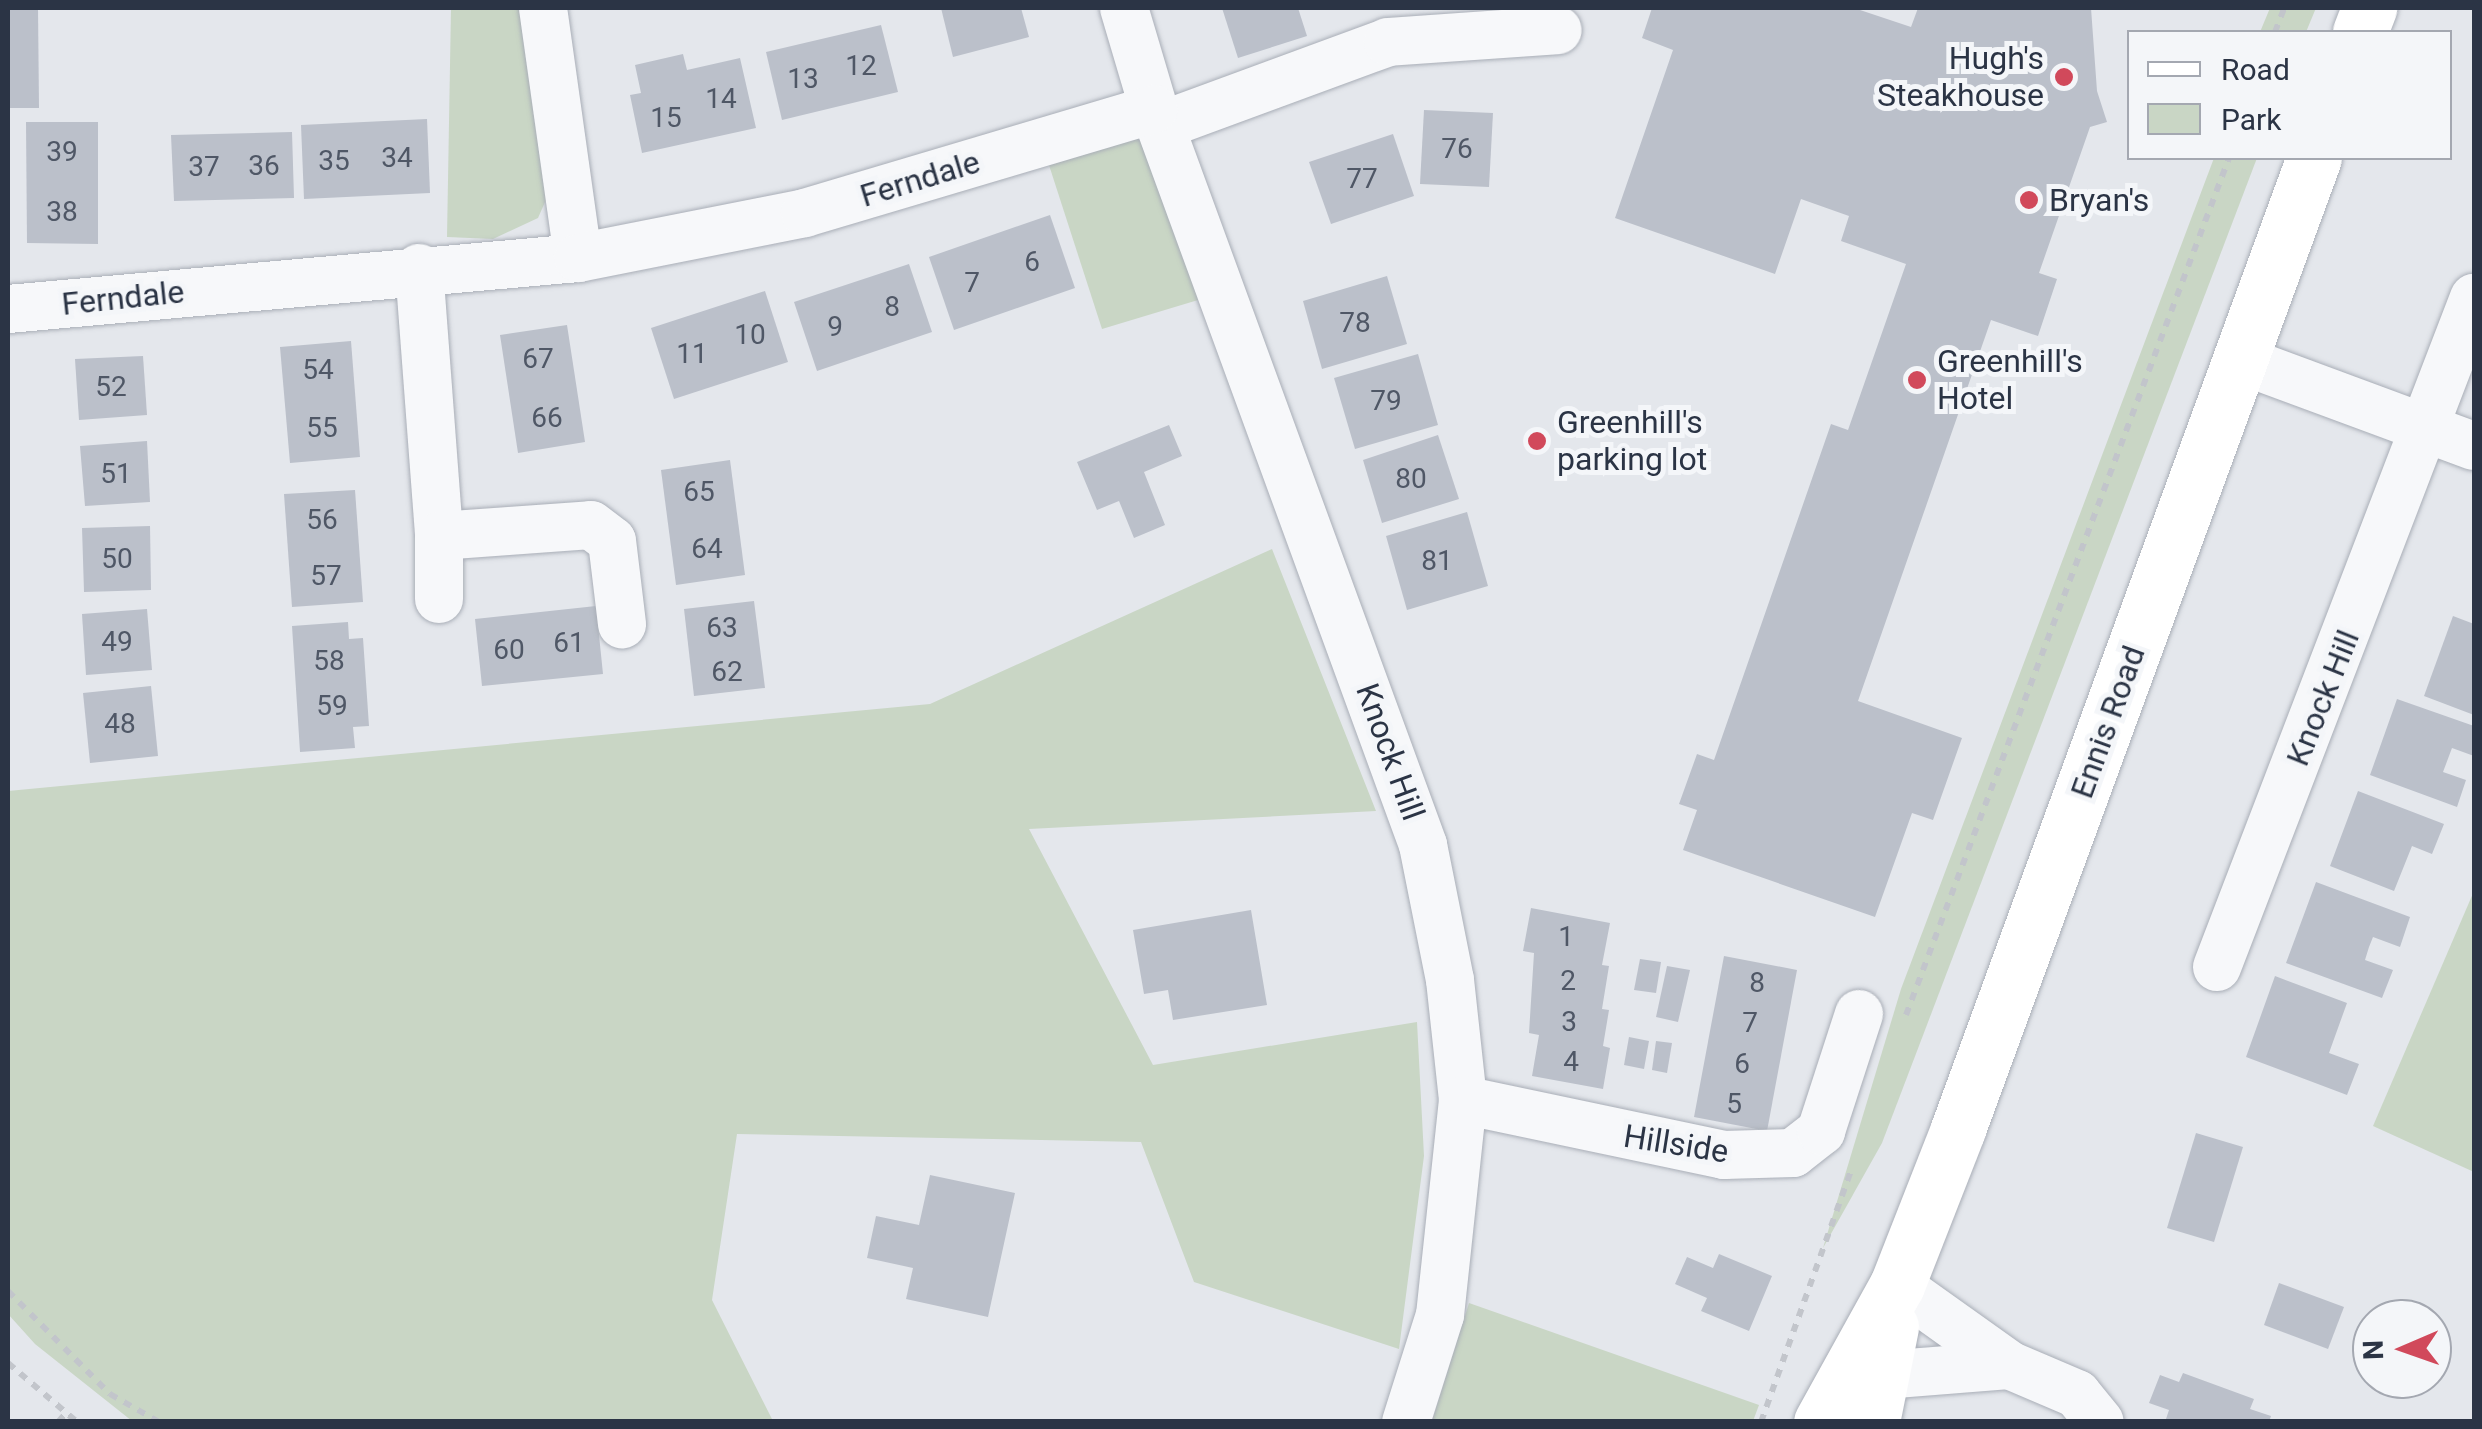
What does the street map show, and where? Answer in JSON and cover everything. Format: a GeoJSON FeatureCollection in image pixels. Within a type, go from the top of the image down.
{"type":"FeatureCollection","features":[{"type":"Feature","properties":{"kind":"main road","name":"Ennis Road"},"geometry":{"type":"LineString","coordinates":[[1821,1422],[1897,1284],[2313,160]]}},
{"type":"Feature","properties":{"kind":"main road","name":"Ennis Road"},"geometry":{"type":"LineString","coordinates":[[1878,1398],[1897,1284]]}},
{"type":"Feature","properties":{"kind":"street"},"geometry":{"type":"LineString","coordinates":[[543,8],[578,258]]}},
{"type":"Feature","properties":{"kind":"street"},"geometry":{"type":"LineString","coordinates":[[1124,8],[1159,117]]}},
{"type":"Feature","properties":{"kind":"street","name":"Ferndale"},"geometry":{"type":"LineString","coordinates":[[8,309],[418,268],[578,258],[805,213],[1159,117],[1388,42],[1558,30]]}},
{"type":"Feature","properties":{"kind":"street","name":"Knock Hill"},"geometry":{"type":"LineString","coordinates":[[1159,117],[1424,845],[1450,980],[1463,1100],[1440,1315],[1406,1422]]}},
{"type":"Feature","properties":{"kind":"street"},"geometry":{"type":"LineString","coordinates":[[418,268],[439,599]]}},
{"type":"Feature","properties":{"kind":"street","name":"Knock Hill"},"geometry":{"type":"LineString","coordinates":[[2217,967],[2430,428],[2474,298]]}},
{"type":"Feature","properties":{"kind":"street"},"geometry":{"type":"LineString","coordinates":[[2240,360],[2474,446]]}},
{"type":"Feature","properties":{"kind":"street"},"geometry":{"type":"LineString","coordinates":[[438,536],[591,526],[612,541],[622,624]]}},
{"type":"Feature","properties":{"kind":"street","name":"Hillside"},"geometry":{"type":"LineString","coordinates":[[1463,1100],[1724,1155],[1793,1153],[1822,1131],[1879,1024]]}},
{"type":"Feature","properties":{"kind":"street"},"geometry":{"type":"LineString","coordinates":[[1897,1284],[2009,1365],[2077,1394],[2100,1422]]}},
{"type":"Feature","properties":{"kind":"street"},"geometry":{"type":"LineString","coordinates":[[1878,1398],[2009,1365]]}},
{"type":"Feature","properties":{"kind":"path"},"geometry":{"type":"LineString","coordinates":[[1879,1024],[2228,160]]}},
{"type":"Feature","properties":{"kind":"path"},"geometry":{"type":"LineString","coordinates":[[1761,1422],[1854,1163]]}},
{"type":"Feature","properties":{"kind":"path"},"geometry":{"type":"LineString","coordinates":[[8,1291],[110,1394],[160,1422]]}},
{"type":"Feature","properties":{"kind":"path"},"geometry":{"type":"LineString","coordinates":[[8,1363],[76,1422]]}},
{"type":"Feature","properties":{"kind":"path"},"geometry":{"type":"LineString","coordinates":[[58,1422],[66,1413]]}},
{"type":"Feature","properties":{"kind":"green space"},"geometry":{"type":"Polygon","coordinates":[[[451,8],[524,8],[553,184],[538,218],[493,239],[447,237],[451,8]]]}},
{"type":"Feature","properties":{"kind":"green space"},"geometry":{"type":"Polygon","coordinates":[[[2270,8],[2316,8],[2307,30],[2261,30],[2270,8]]]}},
{"type":"Feature","properties":{"kind":"green space"},"geometry":{"type":"Polygon","coordinates":[[[1113,133],[1149,142],[1208,297],[1102,329],[1048,162],[1113,133]]]}},
{"type":"Feature","properties":{"kind":"green space"},"geometry":{"type":"Polygon","coordinates":[[[2213,160],[2256,160],[1882,1143],[1823,1248],[1901,989],[2213,160]]]}},
{"type":"Feature","properties":{"kind":"green space"},"geometry":{"type":"Polygon","coordinates":[[[1272,549],[1376,811],[1029,829],[1153,1065],[1417,1022],[1424,1156],[1399,1349],[1194,1282],[1141,1142],[737,1134],[712,1300],[773,1421],[132,1421],[35,1344],[8,1314],[8,791],[930,704],[1272,549]]]}},
{"type":"Feature","properties":{"kind":"green space"},"geometry":{"type":"Polygon","coordinates":[[[2474,891],[2474,1172],[2373,1126],[2474,891]]]}},
{"type":"Feature","properties":{"kind":"green space"},"geometry":{"type":"Polygon","coordinates":[[[1469,1303],[1759,1405],[1753,1421],[1432,1421],[1469,1303]]]}},
{"type":"Feature","properties":{"kind":"building"},"geometry":{"type":"Polygon","coordinates":[[[8,8],[38,8],[39,108],[8,108],[8,8]]]}},
{"type":"Feature","properties":{"kind":"building"},"geometry":{"type":"Polygon","coordinates":[[[941,8],[1021,8],[1029,37],[953,57],[941,8]]]}},
{"type":"Feature","properties":{"kind":"building"},"geometry":{"type":"Polygon","coordinates":[[[1222,8],[1298,8],[1307,36],[1238,58],[1222,8]]]}},
{"type":"Feature","properties":{"kind":"building","name":"Greenhill's Hotel"},"geometry":{"type":"Polygon","coordinates":[[[1652,8],[1854,8],[1911,27],[1918,8],[2091,8],[2097,91],[2107,122],[2090,127],[2039,273],[2057,279],[2038,336],[1991,320],[1858,701],[1962,738],[1933,820],[1912,813],[1875,917],[1683,850],[1697,810],[1679,804],[1697,754],[1714,760],[1831,424],[1848,430],[1906,264],[1841,241],[1849,216],[1801,199],[1775,274],[1615,218],[1673,50],[1642,38],[1652,8]]]}},
{"type":"Feature","properties":{"kind":"building"},"geometry":{"type":"Polygon","coordinates":[[[881,25],[898,92],[782,120],[766,52],[881,25]]]}},
{"type":"Feature","properties":{"kind":"building"},"geometry":{"type":"Polygon","coordinates":[[[683,54],[687,70],[740,58],[756,128],[642,153],[630,95],[641,93],[635,65],[683,54]]]}},
{"type":"Feature","properties":{"kind":"building"},"geometry":{"type":"Polygon","coordinates":[[[1424,110],[1493,113],[1489,187],[1420,184],[1424,110]]]}},
{"type":"Feature","properties":{"kind":"building"},"geometry":{"type":"Polygon","coordinates":[[[427,119],[430,193],[304,199],[301,125],[427,119]]]}},
{"type":"Feature","properties":{"kind":"building"},"geometry":{"type":"Polygon","coordinates":[[[26,122],[98,122],[98,244],[27,243],[26,122]]]}},
{"type":"Feature","properties":{"kind":"building"},"geometry":{"type":"Polygon","coordinates":[[[292,132],[294,198],[174,201],[171,135],[292,132]]]}},
{"type":"Feature","properties":{"kind":"building"},"geometry":{"type":"Polygon","coordinates":[[[1393,134],[1414,196],[1331,224],[1309,162],[1393,134]]]}},
{"type":"Feature","properties":{"kind":"building"},"geometry":{"type":"Polygon","coordinates":[[[1050,215],[1075,288],[954,330],[929,257],[1050,215]]]}},
{"type":"Feature","properties":{"kind":"building"},"geometry":{"type":"Polygon","coordinates":[[[909,264],[932,332],[817,371],[794,302],[909,264]]]}},
{"type":"Feature","properties":{"kind":"building"},"geometry":{"type":"Polygon","coordinates":[[[1387,276],[1407,344],[1322,369],[1303,301],[1387,276]]]}},
{"type":"Feature","properties":{"kind":"building"},"geometry":{"type":"Polygon","coordinates":[[[765,291],[788,362],[674,399],[651,328],[765,291]]]}},
{"type":"Feature","properties":{"kind":"building"},"geometry":{"type":"Polygon","coordinates":[[[567,325],[585,442],[518,453],[500,335],[567,325]]]}},
{"type":"Feature","properties":{"kind":"building"},"geometry":{"type":"Polygon","coordinates":[[[351,341],[360,457],[290,463],[280,347],[351,341]]]}},
{"type":"Feature","properties":{"kind":"building"},"geometry":{"type":"Polygon","coordinates":[[[1418,354],[1438,425],[1355,449],[1334,378],[1418,354]]]}},
{"type":"Feature","properties":{"kind":"building"},"geometry":{"type":"Polygon","coordinates":[[[143,356],[147,415],[79,420],[75,359],[143,356]]]}},
{"type":"Feature","properties":{"kind":"building"},"geometry":{"type":"Polygon","coordinates":[[[1169,425],[1182,456],[1144,472],[1165,525],[1134,538],[1119,501],[1097,510],[1077,462],[1169,425]]]}},
{"type":"Feature","properties":{"kind":"building"},"geometry":{"type":"Polygon","coordinates":[[[1438,435],[1459,499],[1382,523],[1363,460],[1438,435]]]}},
{"type":"Feature","properties":{"kind":"building"},"geometry":{"type":"Polygon","coordinates":[[[147,441],[150,502],[85,506],[80,446],[147,441]]]}},
{"type":"Feature","properties":{"kind":"building"},"geometry":{"type":"Polygon","coordinates":[[[730,460],[745,575],[676,585],[661,470],[730,460]]]}},
{"type":"Feature","properties":{"kind":"building"},"geometry":{"type":"Polygon","coordinates":[[[355,490],[363,602],[292,607],[284,494],[355,490]]]}},
{"type":"Feature","properties":{"kind":"building"},"geometry":{"type":"Polygon","coordinates":[[[1467,512],[1488,586],[1407,610],[1386,536],[1467,512]]]}},
{"type":"Feature","properties":{"kind":"building"},"geometry":{"type":"Polygon","coordinates":[[[150,526],[151,590],[84,592],[82,528],[150,526]]]}},
{"type":"Feature","properties":{"kind":"building"},"geometry":{"type":"Polygon","coordinates":[[[754,601],[765,688],[694,696],[684,609],[754,601]]]}},
{"type":"Feature","properties":{"kind":"building"},"geometry":{"type":"Polygon","coordinates":[[[596,606],[603,674],[482,686],[475,619],[596,606]]]}},
{"type":"Feature","properties":{"kind":"building"},"geometry":{"type":"Polygon","coordinates":[[[147,609],[152,670],[86,675],[82,614],[147,609]]]}},
{"type":"Feature","properties":{"kind":"building"},"geometry":{"type":"Polygon","coordinates":[[[2453,616],[2474,624],[2474,715],[2424,696],[2453,616]]]}},
{"type":"Feature","properties":{"kind":"building"},"geometry":{"type":"Polygon","coordinates":[[[348,622],[349,639],[363,638],[369,726],[353,727],[355,748],[300,752],[292,626],[348,622]]]}},
{"type":"Feature","properties":{"kind":"building"},"geometry":{"type":"Polygon","coordinates":[[[151,686],[158,756],[90,763],[83,693],[151,686]]]}},
{"type":"Feature","properties":{"kind":"building"},"geometry":{"type":"Polygon","coordinates":[[[2397,699],[2474,726],[2474,756],[2452,748],[2443,772],[2466,780],[2457,807],[2370,775],[2397,699]]]}},
{"type":"Feature","properties":{"kind":"building"},"geometry":{"type":"Polygon","coordinates":[[[2358,791],[2444,824],[2432,854],[2412,846],[2394,891],[2330,866],[2358,791]]]}},
{"type":"Feature","properties":{"kind":"building"},"geometry":{"type":"Polygon","coordinates":[[[2316,882],[2410,917],[2400,947],[2373,937],[2369,947],[2365,960],[2393,970],[2382,998],[2286,963],[2316,882]]]}},
{"type":"Feature","properties":{"kind":"building"},"geometry":{"type":"Polygon","coordinates":[[[1531,908],[1610,923],[1602,965],[1609,966],[1602,1009],[1609,1010],[1603,1046],[1610,1048],[1603,1089],[1532,1076],[1539,1035],[1529,1033],[1534,953],[1523,951],[1531,908]]]}},
{"type":"Feature","properties":{"kind":"building"},"geometry":{"type":"Polygon","coordinates":[[[1251,910],[1267,1005],[1173,1020],[1168,990],[1144,994],[1133,930],[1251,910]]]}},
{"type":"Feature","properties":{"kind":"building"},"geometry":{"type":"Polygon","coordinates":[[[1724,956],[1797,970],[1767,1131],[1694,1117],[1724,956]]]}},
{"type":"Feature","properties":{"kind":"building"},"geometry":{"type":"Polygon","coordinates":[[[1640,959],[1661,962],[1656,993],[1634,990],[1640,959]]]}},
{"type":"Feature","properties":{"kind":"building"},"geometry":{"type":"Polygon","coordinates":[[[1667,966],[1690,970],[1678,1022],[1656,1017],[1667,966]]]}},
{"type":"Feature","properties":{"kind":"building"},"geometry":{"type":"Polygon","coordinates":[[[2275,976],[2347,1003],[2329,1053],[2359,1064],[2347,1095],[2246,1057],[2275,976]]]}},
{"type":"Feature","properties":{"kind":"building"},"geometry":{"type":"Polygon","coordinates":[[[1629,1037],[1649,1041],[1644,1069],[1624,1065],[1629,1037]]]}},
{"type":"Feature","properties":{"kind":"building"},"geometry":{"type":"Polygon","coordinates":[[[1656,1041],[1672,1043],[1667,1073],[1652,1070],[1656,1041]]]}},
{"type":"Feature","properties":{"kind":"building"},"geometry":{"type":"Polygon","coordinates":[[[2196,1133],[2243,1147],[2214,1242],[2167,1228],[2196,1133]]]}},
{"type":"Feature","properties":{"kind":"building"},"geometry":{"type":"Polygon","coordinates":[[[930,1175],[1015,1193],[988,1317],[906,1299],[913,1268],[867,1258],[876,1216],[919,1225],[930,1175]]]}},
{"type":"Feature","properties":{"kind":"building"},"geometry":{"type":"Polygon","coordinates":[[[1719,1254],[1772,1276],[1749,1331],[1701,1311],[1707,1298],[1675,1284],[1687,1257],[1713,1268],[1719,1254]]]}},
{"type":"Feature","properties":{"kind":"building"},"geometry":{"type":"Polygon","coordinates":[[[2279,1283],[2344,1307],[2328,1349],[2264,1325],[2279,1283]]]}},
{"type":"Feature","properties":{"kind":"building"},"geometry":{"type":"Polygon","coordinates":[[[2183,1373],[2254,1399],[2250,1409],[2271,1416],[2269,1422],[2165,1422],[2169,1410],[2149,1403],[2160,1375],[2179,1382],[2183,1373]]]}},
{"type":"Feature","properties":{"kind":"place","name":"Hugh's Steakhouse"},"geometry":{"type":"Point","coordinates":[2064,77]}},
{"type":"Feature","properties":{"kind":"place","name":"Bryan's"},"geometry":{"type":"Point","coordinates":[2029,200]}},
{"type":"Feature","properties":{"kind":"place","name":"Greenhill's Hotel"},"geometry":{"type":"Point","coordinates":[1917,380]}},
{"type":"Feature","properties":{"kind":"place","name":"Greenhill's parking lot"},"geometry":{"type":"Point","coordinates":[1537,441]}}]}
